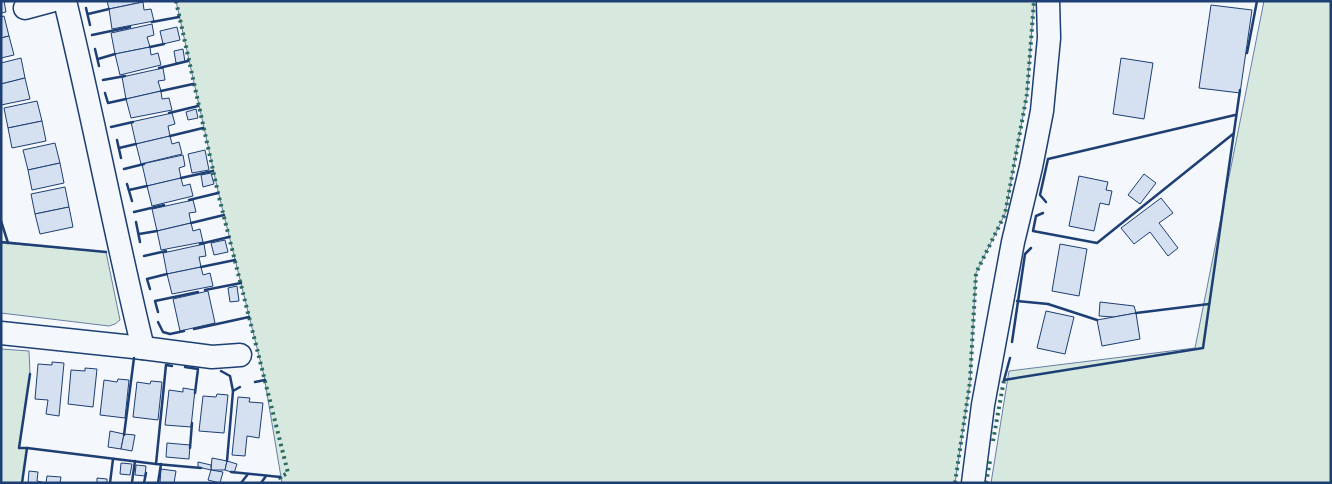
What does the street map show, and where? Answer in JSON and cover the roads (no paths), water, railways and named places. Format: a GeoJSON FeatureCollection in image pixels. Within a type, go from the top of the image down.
{"type":"FeatureCollection","features":[{"type":"Feature","properties":{"kind":"street"},"geometry":{"type":"LineString","coordinates":[[25,8],[51,1]]}},
{"type":"Feature","properties":{"kind":"street"},"geometry":{"type":"LineString","coordinates":[[65,1],[143,348]]}},
{"type":"Feature","properties":{"kind":"street"},"geometry":{"type":"LineString","coordinates":[[973,483],[984,405],[1011,252],[1021,204],[1032,167],[1042,111],[1049,38],[1048,1]]}},
{"type":"Feature","properties":{"kind":"street"},"geometry":{"type":"LineString","coordinates":[[1,333],[143,348],[212,358],[240,355]]}}]}
